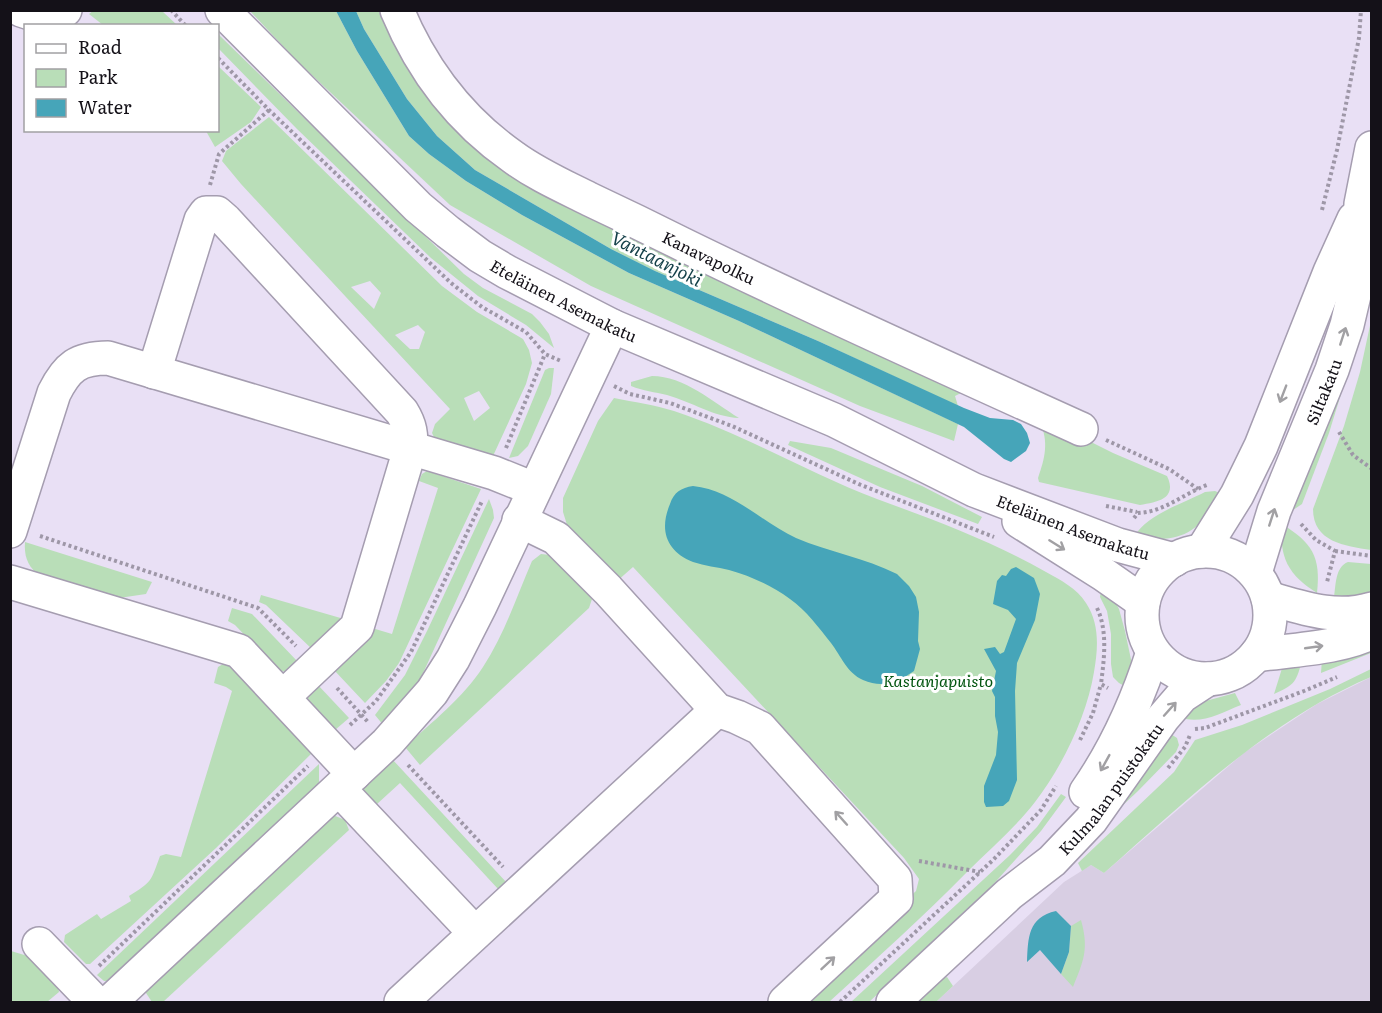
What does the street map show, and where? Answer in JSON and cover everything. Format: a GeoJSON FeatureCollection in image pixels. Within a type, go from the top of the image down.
{"type":"FeatureCollection","features":[{"type":"Feature","properties":{"kind":"street"},"geometry":{"type":"LineString","coordinates":[[21,10],[51,20],[65,10]]}},
{"type":"Feature","properties":{"kind":"street","name":"Eteläinen Asemakatu"},"geometry":{"type":"LineString","coordinates":[[222,10],[418,207],[480,256],[507,272],[612,326],[834,420],[974,490],[1118,545],[1188,555]]}},
{"type":"Feature","properties":{"kind":"street","name":"Kanavapolku"},"geometry":{"type":"LineString","coordinates":[[397,10],[416,51],[445,95],[482,132],[514,158],[563,186],[813,308],[1081,429]]}},
{"type":"Feature","properties":{"kind":"street","name":"Siltakatu"},"geometry":{"type":"LineString","coordinates":[[1262,586],[1276,505],[1332,370],[1347,325],[1358,278],[1361,204],[1371,148]]}},
{"type":"Feature","properties":{"kind":"street","name":"Siltakatu"},"geometry":{"type":"LineString","coordinates":[[1188,555],[1237,495],[1261,446],[1330,272],[1361,204]]}},
{"type":"Feature","properties":{"kind":"street"},"geometry":{"type":"LineString","coordinates":[[154,372],[201,220],[206,213],[217,213],[381,389],[409,423],[412,437],[410,449],[357,627],[283,698]]}},
{"type":"Feature","properties":{"kind":"street"},"geometry":{"type":"LineString","coordinates":[[39,944],[108,997],[387,742],[432,693],[453,659],[612,326]]}},
{"type":"Feature","properties":{"kind":"street"},"geometry":{"type":"LineString","coordinates":[[10,531],[54,393],[62,376],[74,366],[91,358],[108,358],[494,473],[534,489]]}},
{"type":"Feature","properties":{"kind":"street","name":"Eteläinen Asemakatu"},"geometry":{"type":"LineString","coordinates":[[974,490],[1143,602]]}},
{"type":"Feature","properties":{"kind":"street"},"geometry":{"type":"LineString","coordinates":[[519,520],[556,538],[608,590],[717,710],[760,728],[895,879],[896,899],[785,1002]]}},
{"type":"Feature","properties":{"kind":"street"},"geometry":{"type":"LineString","coordinates":[[1262,586],[1270,618],[1266,638],[1256,656],[1243,668],[1226,676],[1208,680],[1192,678],[1164,664],[1153,652],[1142,619],[1143,602],[1149,585],[1160,571],[1188,555],[1221,553],[1240,560],[1262,586],[1321,612],[1342,614],[1371,609]]}},
{"type":"Feature","properties":{"kind":"street"},"geometry":{"type":"LineString","coordinates":[[10,582],[239,651],[328,746],[346,781],[476,933]]}},
{"type":"Feature","properties":{"kind":"street"},"geometry":{"type":"LineString","coordinates":[[1256,656],[1339,644],[1371,632]]}},
{"type":"Feature","properties":{"kind":"street","name":"Kulmalan puistokatu"},"geometry":{"type":"LineString","coordinates":[[893,1002],[1009,894],[1052,861],[1091,820],[1149,710],[1153,652]]}},
{"type":"Feature","properties":{"kind":"street","name":"Kulmalan puistokatu"},"geometry":{"type":"LineString","coordinates":[[1149,710],[1182,696],[1208,680]]}},
{"type":"Feature","properties":{"kind":"street"},"geometry":{"type":"LineString","coordinates":[[401,1002],[717,710]]}},
{"type":"Feature","properties":{"kind":"path"},"geometry":{"type":"LineString","coordinates":[[171,10],[184,24]]}},
{"type":"Feature","properties":{"kind":"path"},"geometry":{"type":"LineString","coordinates":[[1320,217],[1337,150],[1359,38],[1361,10]]}},
{"type":"Feature","properties":{"kind":"path"},"geometry":{"type":"LineString","coordinates":[[219,59],[269,110],[451,283],[482,306],[526,332],[545,354],[630,394],[670,403],[732,426],[861,485],[995,538]]}},
{"type":"Feature","properties":{"kind":"path"},"geometry":{"type":"LineString","coordinates":[[201,220],[219,154],[269,110]]}},
{"type":"Feature","properties":{"kind":"path"},"geometry":{"type":"LineString","coordinates":[[108,997],[328,746],[376,701],[411,652],[494,473],[545,354]]}},
{"type":"Feature","properties":{"kind":"path"},"geometry":{"type":"LineString","coordinates":[[1336,428],[1353,455],[1371,469]]}},
{"type":"Feature","properties":{"kind":"path"},"geometry":{"type":"LineString","coordinates":[[1081,429],[1169,469],[1198,489]]}},
{"type":"Feature","properties":{"kind":"path"},"geometry":{"type":"LineString","coordinates":[[1118,545],[1138,513],[1149,513],[1162,509],[1215,482]]}},
{"type":"Feature","properties":{"kind":"path"},"geometry":{"type":"LineString","coordinates":[[1335,551],[1371,556]]}},
{"type":"Feature","properties":{"kind":"path"},"geometry":{"type":"LineString","coordinates":[[1078,744],[1093,713],[1104,662],[1104,631],[1094,603]]}},
{"type":"Feature","properties":{"kind":"path"},"geometry":{"type":"LineString","coordinates":[[1101,684],[1185,729],[1205,728],[1304,691],[1342,674]]}},
{"type":"Feature","properties":{"kind":"path"},"geometry":{"type":"LineString","coordinates":[[840,1002],[981,872],[1035,816],[1058,784]]}},
{"type":"Feature","properties":{"kind":"path"},"geometry":{"type":"LineString","coordinates":[[878,859],[904,858],[981,872]]}},
{"type":"Feature","properties":{"kind":"shaded area"},"geometry":{"type":"Polygon","coordinates":[[[1371,677],[1371,1002],[936,1002],[1064,882],[1091,865],[1104,873],[1245,752],[1317,704],[1371,677]]]}},
{"type":"Feature","properties":{"kind":"green space"},"geometry":{"type":"Polygon","coordinates":[[[94,10],[162,11],[176,24],[102,24],[89,14],[94,10]]]}},
{"type":"Feature","properties":{"kind":"green space"},"geometry":{"type":"Polygon","coordinates":[[[250,11],[336,11],[357,51],[409,136],[466,181],[522,215],[629,273],[739,321],[958,424],[954,441],[860,406],[591,286],[450,205],[297,61],[250,11]]]}},
{"type":"Feature","properties":{"kind":"green space"},"geometry":{"type":"Polygon","coordinates":[[[356,11],[382,11],[426,94],[969,389],[955,396],[958,406],[818,341],[655,271],[611,249],[475,170],[437,136],[407,99],[364,29],[356,11]]]}},
{"type":"Feature","properties":{"kind":"green space"},"geometry":{"type":"Polygon","coordinates":[[[219,35],[464,274],[483,288],[532,314],[549,334],[554,348],[526,325],[478,296],[431,258],[297,129],[219,49],[219,35]]]}},
{"type":"Feature","properties":{"kind":"green space"},"geometry":{"type":"Polygon","coordinates":[[[219,67],[261,107],[251,122],[215,147],[207,132],[219,132],[219,67]]]}},
{"type":"Feature","properties":{"kind":"green space"},"geometry":{"type":"Polygon","coordinates":[[[269,117],[442,286],[477,312],[523,339],[532,363],[526,384],[493,456],[435,439],[432,433],[435,424],[450,409],[241,184],[222,161],[226,151],[269,117]],[[370,281],[351,287],[374,309],[381,293],[370,281]],[[418,325],[395,335],[410,349],[419,349],[425,332],[418,325]],[[479,391],[464,398],[474,421],[490,408],[479,391]]]}},
{"type":"Feature","properties":{"kind":"green space"},"geometry":{"type":"Polygon","coordinates":[[[1371,321],[1371,550],[1341,544],[1324,535],[1314,520],[1313,509],[1344,426],[1360,372],[1371,321]]]}},
{"type":"Feature","properties":{"kind":"green space"},"geometry":{"type":"Polygon","coordinates":[[[554,368],[551,394],[528,446],[518,456],[509,458],[545,370],[554,368]]]}},
{"type":"Feature","properties":{"kind":"green space"},"geometry":{"type":"Polygon","coordinates":[[[652,376],[664,377],[687,385],[739,418],[721,415],[667,395],[631,386],[631,382],[652,376]]]}},
{"type":"Feature","properties":{"kind":"green space"},"geometry":{"type":"Polygon","coordinates":[[[1339,389],[1341,394],[1329,433],[1302,504],[1293,510],[1287,508],[1339,389]]]}},
{"type":"Feature","properties":{"kind":"green space","name":"Kastanjapuisto"},"geometry":{"type":"Polygon","coordinates":[[[614,398],[652,405],[700,420],[851,489],[1005,550],[1073,589],[1086,603],[1094,619],[1097,637],[1091,689],[1072,740],[1045,788],[1027,812],[1002,838],[829,1002],[796,1002],[916,891],[919,879],[904,858],[633,567],[616,582],[568,528],[563,512],[563,498],[598,421],[614,398]]]}},
{"type":"Feature","properties":{"kind":"green space"},"geometry":{"type":"Polygon","coordinates":[[[1040,422],[1067,430],[1167,476],[1170,484],[1168,494],[1159,501],[1140,505],[1039,482],[1045,443],[1040,422]]]}},
{"type":"Feature","properties":{"kind":"green space"},"geometry":{"type":"Polygon","coordinates":[[[790,441],[831,448],[922,486],[982,517],[978,524],[880,487],[788,445],[790,441]]]}},
{"type":"Feature","properties":{"kind":"green space"},"geometry":{"type":"Polygon","coordinates":[[[427,471],[481,489],[399,663],[365,703],[334,670],[372,628],[392,634],[438,488],[419,481],[422,474],[427,471]]]}},
{"type":"Feature","properties":{"kind":"green space"},"geometry":{"type":"Polygon","coordinates":[[[1215,491],[1224,495],[1204,519],[1186,533],[1165,539],[1133,538],[1147,522],[1156,516],[1205,492],[1215,491]]]}},
{"type":"Feature","properties":{"kind":"green space"},"geometry":{"type":"Polygon","coordinates":[[[489,499],[494,518],[424,671],[412,694],[384,726],[375,715],[405,675],[489,499]]]}},
{"type":"Feature","properties":{"kind":"green space"},"geometry":{"type":"Polygon","coordinates":[[[1282,524],[1301,538],[1312,552],[1316,560],[1317,593],[1292,572],[1284,556],[1282,524]]]}},
{"type":"Feature","properties":{"kind":"green space"},"geometry":{"type":"Polygon","coordinates":[[[25,542],[152,582],[146,594],[119,598],[36,573],[27,559],[25,542]]]}},
{"type":"Feature","properties":{"kind":"green space"},"geometry":{"type":"Polygon","coordinates":[[[541,554],[550,555],[585,588],[592,599],[589,608],[420,765],[405,747],[457,699],[483,667],[504,629],[532,561],[541,554]]]}},
{"type":"Feature","properties":{"kind":"green space"},"geometry":{"type":"Polygon","coordinates":[[[1348,562],[1371,564],[1371,594],[1362,598],[1334,597],[1338,572],[1348,562]]]}},
{"type":"Feature","properties":{"kind":"green space"},"geometry":{"type":"Polygon","coordinates":[[[1101,590],[1112,596],[1119,609],[1133,669],[1130,689],[1113,677],[1111,634],[1107,611],[1100,597],[1101,590]]]}},
{"type":"Feature","properties":{"kind":"green space"},"geometry":{"type":"Polygon","coordinates":[[[261,595],[344,619],[313,650],[266,605],[259,602],[261,595]]]}},
{"type":"Feature","properties":{"kind":"green space"},"geometry":{"type":"Polygon","coordinates":[[[232,608],[252,614],[298,662],[287,673],[277,669],[235,625],[228,621],[232,608]]]}},
{"type":"Feature","properties":{"kind":"green space"},"geometry":{"type":"Polygon","coordinates":[[[1371,644],[1371,653],[1321,673],[1322,659],[1371,644]]]}},
{"type":"Feature","properties":{"kind":"green space"},"geometry":{"type":"Polygon","coordinates":[[[1302,659],[1291,685],[1274,694],[1284,662],[1302,659]]]}},
{"type":"Feature","properties":{"kind":"green space"},"geometry":{"type":"Polygon","coordinates":[[[223,664],[232,666],[313,752],[216,848],[90,964],[86,964],[64,942],[65,935],[97,914],[101,919],[131,901],[129,896],[150,880],[160,856],[166,854],[181,857],[232,691],[214,683],[218,667],[223,664]]]}},
{"type":"Feature","properties":{"kind":"green space"},"geometry":{"type":"Polygon","coordinates":[[[1371,669],[1371,677],[1298,716],[1230,764],[1104,873],[1091,865],[1082,871],[1078,863],[1174,772],[1195,740],[1242,725],[1330,689],[1371,669]]]}},
{"type":"Feature","properties":{"kind":"green space"},"geometry":{"type":"Polygon","coordinates":[[[317,684],[349,718],[335,730],[306,699],[307,693],[317,684]]]}},
{"type":"Feature","properties":{"kind":"green space"},"geometry":{"type":"Polygon","coordinates":[[[1235,693],[1241,705],[1225,712],[1194,720],[1177,717],[1202,702],[1235,693]]]}},
{"type":"Feature","properties":{"kind":"green space"},"geometry":{"type":"Polygon","coordinates":[[[1166,731],[1177,738],[1179,745],[1176,752],[1092,834],[1166,731]]]}},
{"type":"Feature","properties":{"kind":"green space"},"geometry":{"type":"Polygon","coordinates":[[[392,759],[507,883],[499,890],[400,783],[377,804],[364,797],[362,788],[392,759]]]}},
{"type":"Feature","properties":{"kind":"green space"},"geometry":{"type":"Polygon","coordinates":[[[319,764],[319,782],[315,790],[110,981],[104,981],[97,975],[319,764]]]}},
{"type":"Feature","properties":{"kind":"green space"},"geometry":{"type":"Polygon","coordinates":[[[1061,794],[1066,797],[1041,831],[982,897],[869,1002],[851,1002],[1010,855],[1037,827],[1061,794]]]}},
{"type":"Feature","properties":{"kind":"green space"},"geometry":{"type":"Polygon","coordinates":[[[333,815],[345,820],[349,830],[163,1002],[152,1002],[144,990],[333,815]]]}},
{"type":"Feature","properties":{"kind":"green space"},"geometry":{"type":"Polygon","coordinates":[[[1081,920],[1085,947],[1073,987],[1061,974],[1069,952],[1071,926],[1081,920]]]}},
{"type":"Feature","properties":{"kind":"green space"},"geometry":{"type":"Polygon","coordinates":[[[11,951],[31,957],[58,987],[59,992],[47,1002],[11,1002],[11,951]]]}},
{"type":"Feature","properties":{"kind":"green space"},"geometry":{"type":"Polygon","coordinates":[[[947,977],[953,986],[936,1002],[913,1002],[937,980],[947,977]]]}},
{"type":"Feature","properties":{"kind":"water"},"geometry":{"type":"Polygon","coordinates":[[[336,11],[356,11],[364,29],[407,99],[437,136],[475,170],[611,249],[655,271],[818,341],[964,408],[990,418],[1013,420],[1021,424],[1030,443],[1026,451],[1011,462],[1004,459],[964,427],[739,321],[629,273],[522,215],[466,181],[409,136],[357,51],[336,11]]]}},
{"type":"Feature","properties":{"kind":"water"},"geometry":{"type":"Polygon","coordinates":[[[693,486],[734,500],[796,538],[897,574],[916,597],[919,612],[920,649],[914,671],[902,679],[883,684],[857,677],[848,669],[831,643],[807,614],[783,594],[753,578],[693,562],[676,552],[667,539],[665,531],[667,514],[676,494],[682,489],[693,486]]]}},
{"type":"Feature","properties":{"kind":"water"},"geometry":{"type":"Polygon","coordinates":[[[1016,567],[1034,578],[1040,594],[1035,620],[1017,663],[1015,691],[1017,780],[1009,801],[1003,806],[986,807],[984,786],[996,755],[998,732],[995,697],[992,691],[996,671],[984,649],[995,647],[1000,654],[1004,652],[1016,619],[1008,610],[993,604],[997,581],[1002,575],[1006,576],[1011,569],[1016,567]]]}},
{"type":"Feature","properties":{"kind":"water"},"geometry":{"type":"Polygon","coordinates":[[[1056,911],[1071,926],[1069,952],[1061,974],[1040,950],[1027,962],[1031,930],[1040,918],[1056,911]]]}},
{"type":"Feature","properties":{"kind":"water label","name":"Vantaanjoki"},"geometry":{"type":"Point","coordinates":[657,258]}}]}
